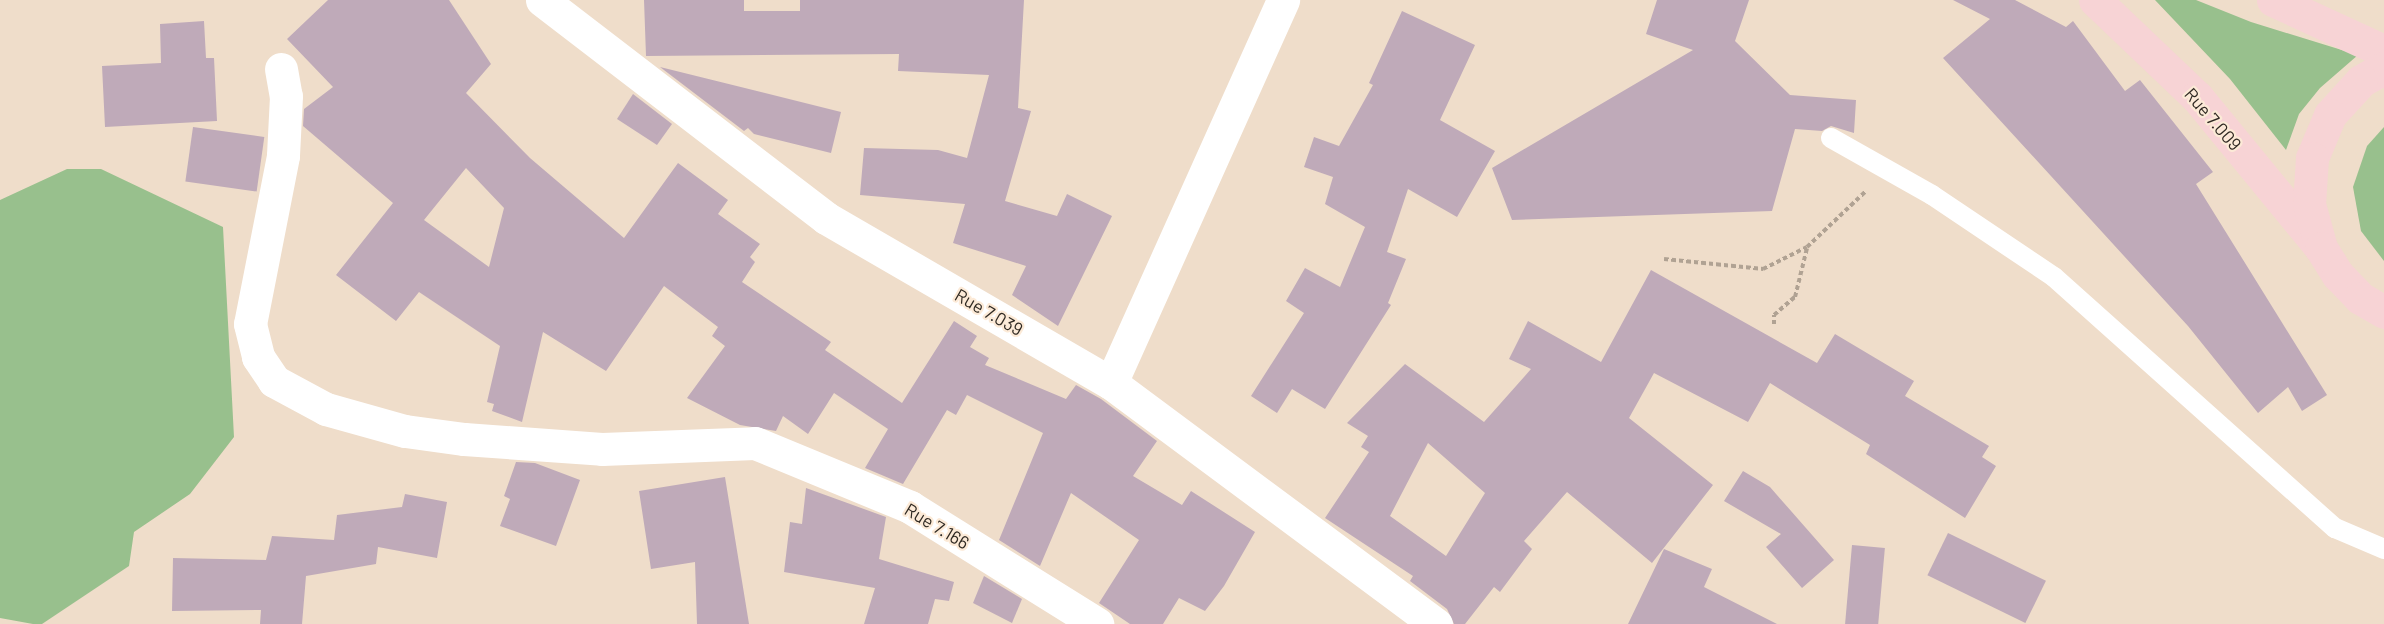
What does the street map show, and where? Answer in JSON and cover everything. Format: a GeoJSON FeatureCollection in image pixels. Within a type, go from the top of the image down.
{"type":"FeatureCollection","features":[{"type":"Feature","properties":{"kind":"main road","name":"Rue 7.009"},"geometry":{"type":"LineString","coordinates":[[2095,0],[2197,98],[2360,298],[2384,312]]}},
{"type":"Feature","properties":{"kind":"main road"},"geometry":{"type":"LineString","coordinates":[[2272,0],[2384,51]]}},
{"type":"Feature","properties":{"kind":"main road"},"geometry":{"type":"LineString","coordinates":[[2321,248],[2308,204],[2312,158],[2330,115],[2361,81],[2384,68]]}},
{"type":"Feature","properties":{"kind":"street","name":"Rue 7.039"},"geometry":{"type":"LineString","coordinates":[[542,0],[826,218],[1111,383],[1436,624]]}},
{"type":"Feature","properties":{"kind":"street"},"geometry":{"type":"LineString","coordinates":[[1111,383],[1283,0]]}},
{"type":"Feature","properties":{"kind":"street","name":"Rue 7.166"},"geometry":{"type":"LineString","coordinates":[[280,69],[286,96],[283,156],[250,324],[258,357],[274,381],[326,409],[405,431],[464,439],[602,449],[741,442],[767,447],[910,507],[1097,624]]}},
{"type":"Feature","properties":{"kind":"lane"},"geometry":{"type":"LineString","coordinates":[[1831,138],[1932,195],[2054,277],[2335,528],[2384,549]]}},
{"type":"Feature","properties":{"kind":"path"},"geometry":{"type":"LineString","coordinates":[[1664,259],[1763,269],[1807,247],[1870,187],[1874,163]]}},
{"type":"Feature","properties":{"kind":"path"},"geometry":{"type":"LineString","coordinates":[[1774,324],[1774,315],[1795,297],[1807,247]]}},
{"type":"Feature","properties":{"kind":"green space"},"geometry":{"type":"Polygon","coordinates":[[[2155,0],[2196,0],[2251,22],[2358,55],[2320,88],[2299,114],[2286,150],[2230,79],[2155,0]]]}},
{"type":"Feature","properties":{"kind":"green space"},"geometry":{"type":"Polygon","coordinates":[[[2384,127],[2384,261],[2361,231],[2353,187],[2367,146],[2384,127]]]}},
{"type":"Feature","properties":{"kind":"green space"},"geometry":{"type":"Polygon","coordinates":[[[67,169],[101,169],[223,227],[234,437],[190,494],[134,532],[129,566],[42,624],[33,624],[0,618],[0,200],[67,169]]]}},
{"type":"Feature","properties":{"kind":"building"},"geometry":{"type":"Polygon","coordinates":[[[328,0],[449,0],[491,64],[466,93],[530,158],[624,238],[678,163],[728,200],[718,214],[760,244],[750,257],[755,262],[742,282],[831,342],[825,350],[902,403],[954,321],[977,336],[970,347],[989,358],[985,365],[1066,399],[1076,385],[1101,399],[1157,441],[1133,476],[1182,505],[1191,491],[1255,532],[1224,586],[1205,611],[1179,598],[1163,624],[1130,624],[1099,603],[1139,540],[1071,493],[1040,566],[999,540],[1043,433],[967,395],[956,415],[947,410],[903,484],[865,468],[888,429],[834,393],[808,434],[783,416],[776,431],[740,425],[687,398],[725,346],[712,336],[718,327],[664,286],[606,371],[543,332],[522,422],[492,411],[494,404],[487,402],[500,346],[419,292],[396,321],[336,275],[393,203],[303,126],[304,109],[333,87],[287,39],[328,0]],[[466,168],[424,220],[489,267],[504,208],[466,168]]]}},
{"type":"Feature","properties":{"kind":"building"},"geometry":{"type":"Polygon","coordinates":[[[644,0],[744,0],[744,11],[800,11],[800,0],[1024,0],[1018,108],[1031,111],[1005,201],[1057,216],[1067,194],[1112,216],[1058,326],[1012,295],[1026,266],[953,243],[965,204],[860,195],[864,148],[938,150],[967,158],[989,75],[898,71],[899,54],[646,56],[644,0]]]}},
{"type":"Feature","properties":{"kind":"building"},"geometry":{"type":"Polygon","coordinates":[[[1657,0],[1749,0],[1735,41],[1790,95],[1856,100],[1854,133],[1831,126],[1822,131],[1795,129],[1772,211],[1512,220],[1492,168],[1693,50],[1646,34],[1657,0]]]}},
{"type":"Feature","properties":{"kind":"building"},"geometry":{"type":"Polygon","coordinates":[[[1953,0],[2015,0],[2066,27],[2073,21],[2125,91],[2140,80],[2213,172],[2196,184],[2327,395],[2302,411],[2288,387],[2258,413],[2188,326],[1943,58],[1990,19],[1953,0]]]}},
{"type":"Feature","properties":{"kind":"building"},"geometry":{"type":"Polygon","coordinates":[[[1402,11],[1475,45],[1440,120],[1495,151],[1457,217],[1408,189],[1387,252],[1406,259],[1388,303],[1391,305],[1325,409],[1292,389],[1277,413],[1251,396],[1304,313],[1286,301],[1305,268],[1340,287],[1365,227],[1325,204],[1333,177],[1304,167],[1314,137],[1339,146],[1373,85],[1369,83],[1402,11]]]}},
{"type":"Feature","properties":{"kind":"building"},"geometry":{"type":"Polygon","coordinates":[[[204,21],[206,58],[214,58],[217,121],[105,127],[102,66],[161,63],[160,24],[204,21]]]}},
{"type":"Feature","properties":{"kind":"building"},"geometry":{"type":"Polygon","coordinates":[[[660,67],[841,112],[831,153],[754,134],[748,128],[744,131],[660,67]]]}},
{"type":"Feature","properties":{"kind":"building"},"geometry":{"type":"Polygon","coordinates":[[[633,94],[672,124],[657,145],[617,119],[633,94]]]}},
{"type":"Feature","properties":{"kind":"building"},"geometry":{"type":"Polygon","coordinates":[[[193,127],[264,137],[257,191],[185,181],[193,127]]]}},
{"type":"Feature","properties":{"kind":"building"},"geometry":{"type":"Polygon","coordinates":[[[1651,270],[1817,363],[1835,334],[1914,381],[1905,396],[1989,446],[1982,457],[1996,466],[1965,518],[1866,454],[1870,445],[1770,383],[1748,422],[1654,373],[1629,418],[1713,485],[1652,563],[1567,492],[1524,541],[1532,549],[1500,592],[1494,587],[1465,624],[1454,624],[1447,609],[1410,581],[1413,576],[1325,518],[1369,452],[1361,447],[1368,436],[1347,423],[1405,364],[1484,422],[1531,369],[1509,359],[1528,321],[1601,362],[1651,270]],[[1428,443],[1390,516],[1446,556],[1485,493],[1428,443]]]}},
{"type":"Feature","properties":{"kind":"building"},"geometry":{"type":"Polygon","coordinates":[[[516,462],[535,463],[580,480],[556,546],[500,526],[510,499],[504,496],[516,462]]]}},
{"type":"Feature","properties":{"kind":"building"},"geometry":{"type":"Polygon","coordinates":[[[1743,471],[1770,487],[1834,560],[1802,588],[1766,547],[1781,534],[1724,501],[1743,471]]]}},
{"type":"Feature","properties":{"kind":"building"},"geometry":{"type":"Polygon","coordinates":[[[725,477],[749,624],[697,624],[695,562],[651,569],[639,491],[725,477]]]}},
{"type":"Feature","properties":{"kind":"building"},"geometry":{"type":"Polygon","coordinates":[[[806,488],[886,517],[879,559],[954,582],[949,601],[935,599],[928,624],[864,624],[875,588],[784,572],[790,522],[802,524],[806,488]]]}},
{"type":"Feature","properties":{"kind":"building"},"geometry":{"type":"Polygon","coordinates":[[[405,494],[447,502],[437,558],[378,547],[376,564],[306,576],[302,624],[260,624],[261,610],[172,611],[173,558],[266,560],[272,536],[334,540],[337,515],[402,507],[405,494]]]}},
{"type":"Feature","properties":{"kind":"building"},"geometry":{"type":"Polygon","coordinates":[[[1948,533],[2046,581],[2025,623],[1927,575],[1948,533]]]}},
{"type":"Feature","properties":{"kind":"building"},"geometry":{"type":"Polygon","coordinates":[[[1852,545],[1885,548],[1878,624],[1845,624],[1852,545]]]}},
{"type":"Feature","properties":{"kind":"building"},"geometry":{"type":"Polygon","coordinates":[[[1664,549],[1712,569],[1704,587],[1777,624],[1628,624],[1664,549]]]}},
{"type":"Feature","properties":{"kind":"building"},"geometry":{"type":"Polygon","coordinates":[[[984,576],[1022,599],[1012,623],[973,603],[984,576]]]}}]}
